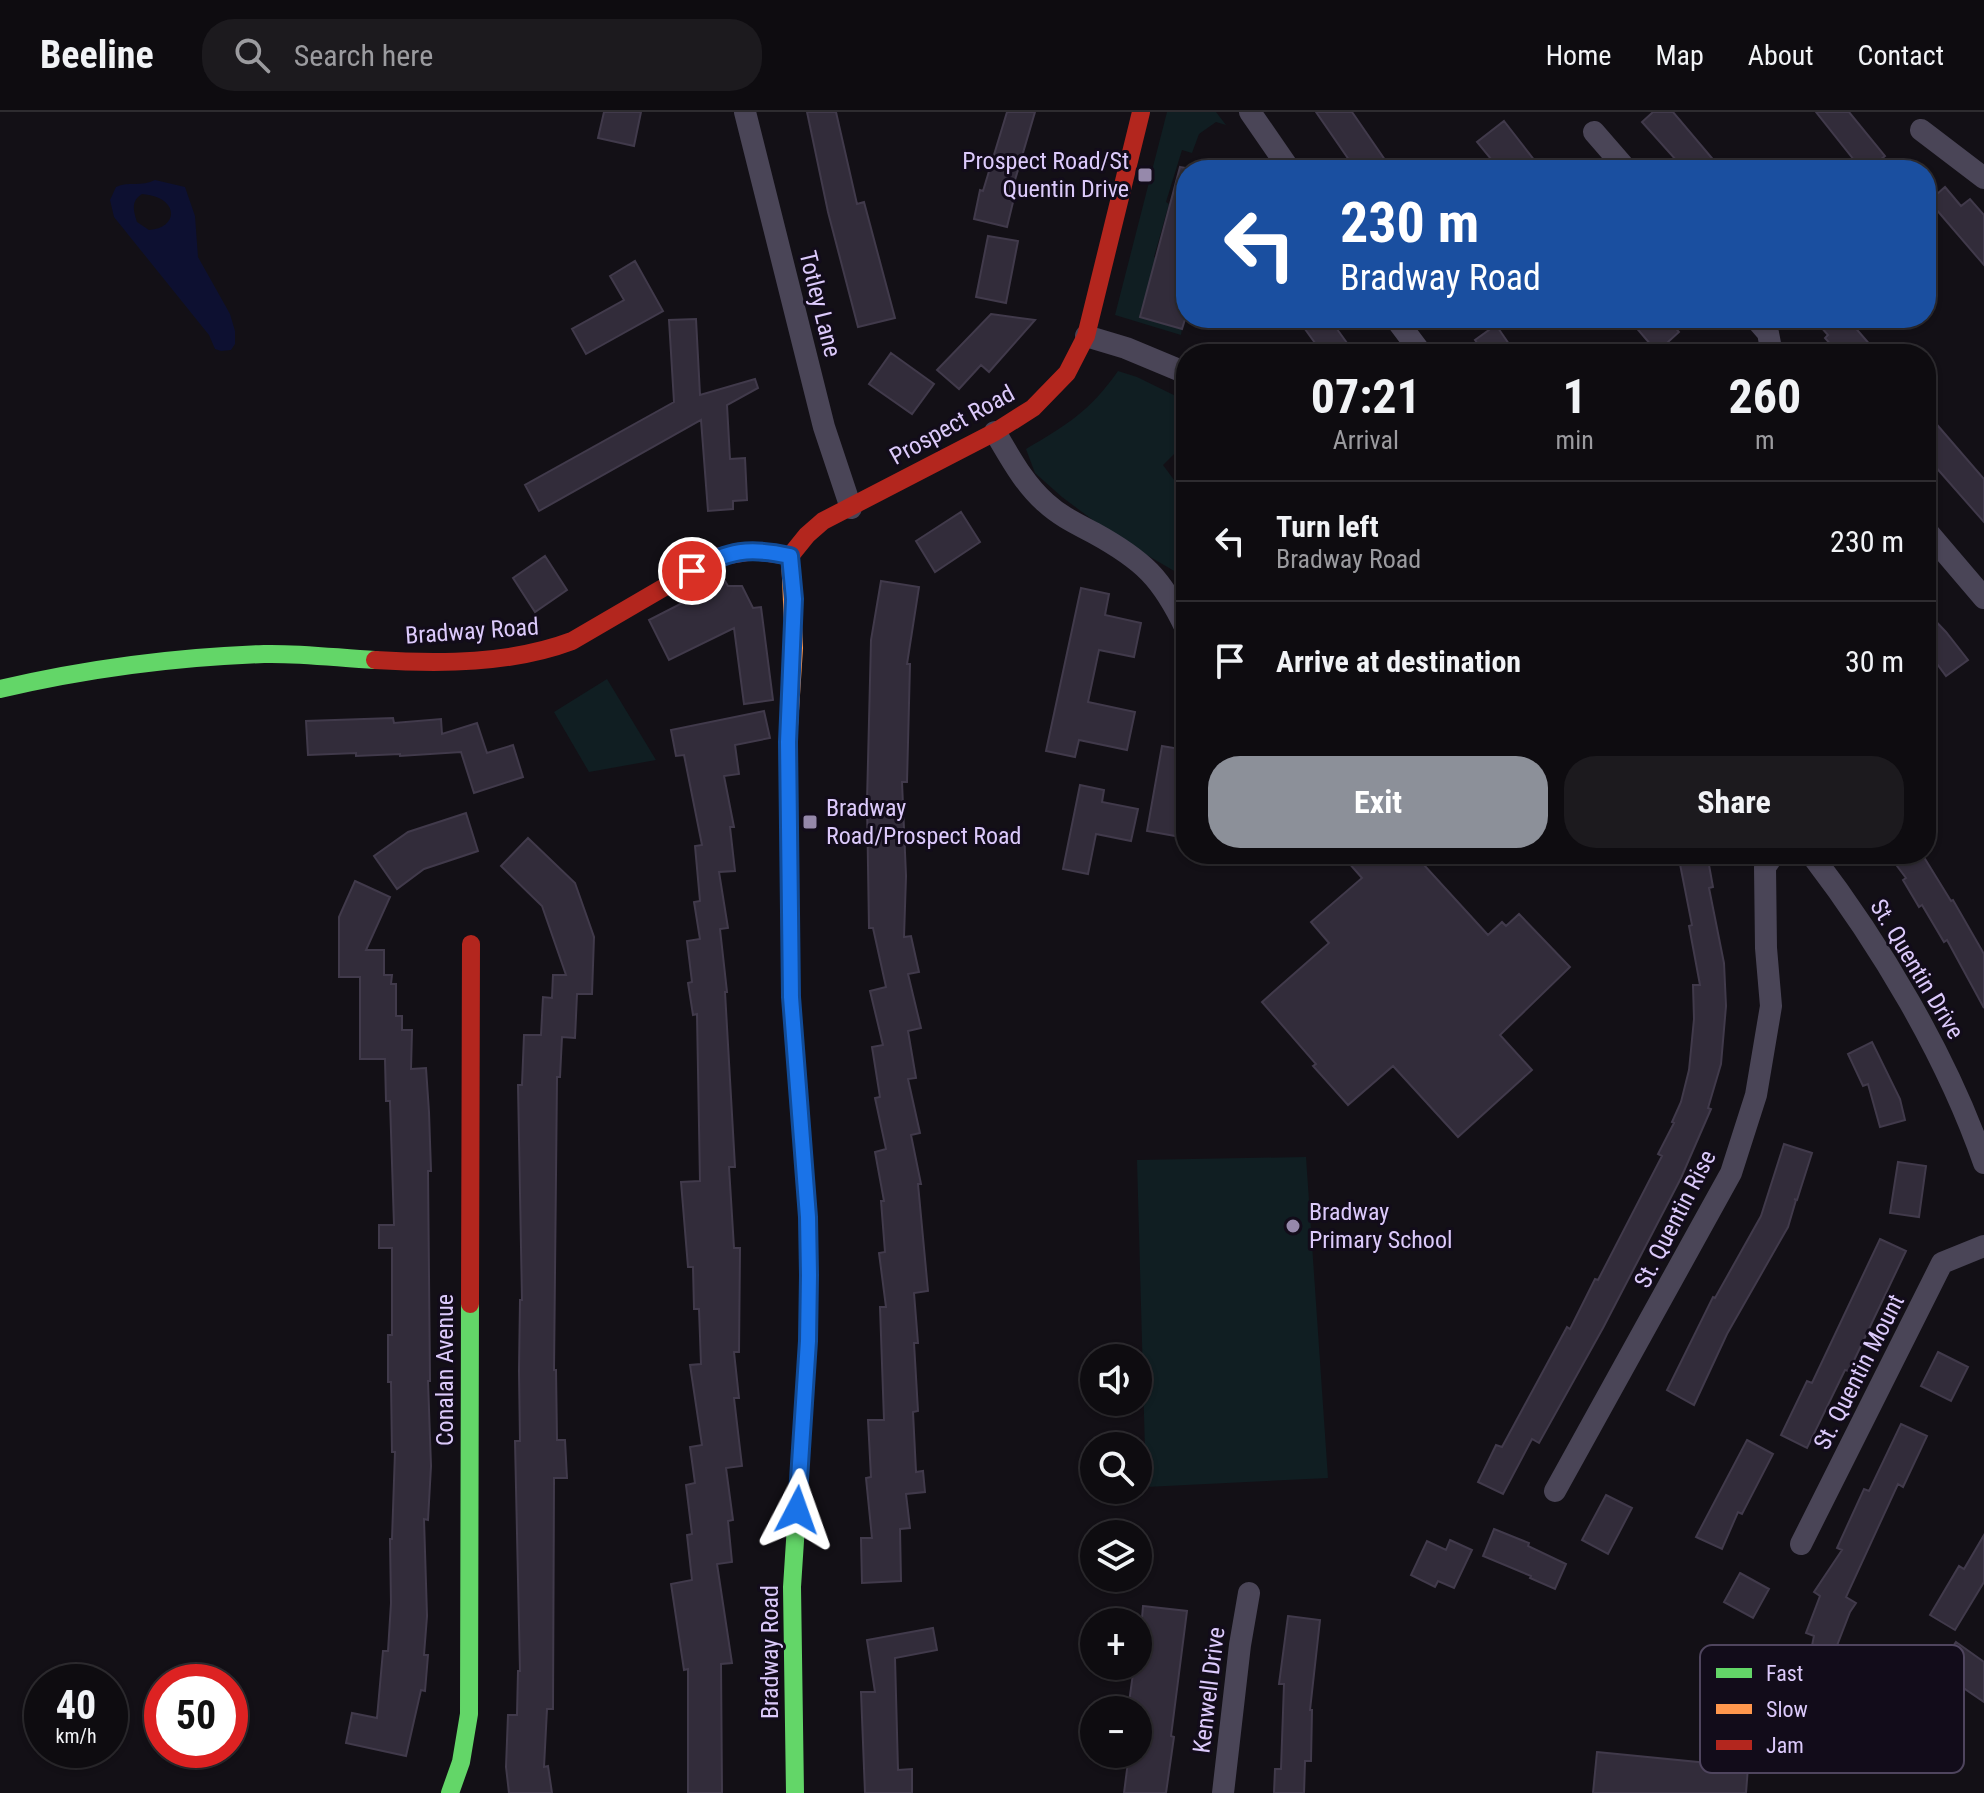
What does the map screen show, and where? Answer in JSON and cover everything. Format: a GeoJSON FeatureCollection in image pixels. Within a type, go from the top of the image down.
{"type":"FeatureCollection","features":[{"type":"Feature","properties":{"kind":"main road","name":"Prospect Road"},"geometry":{"type":"LineString","coordinates":[[790,556],[823,521],[995,432],[1033,408],[1067,373],[1086,336],[1141,112]]}},
{"type":"Feature","properties":{"kind":"main road","name":"Bradway Road"},"geometry":{"type":"LineString","coordinates":[[0,689],[63,674],[114,667],[265,654],[428,663],[548,650],[572,641],[716,557],[762,550],[790,556],[794,599],[788,742],[791,997],[808,1217],[809,1275],[808,1341],[792,1587],[795,1793]]}},
{"type":"Feature","properties":{"kind":"main road","name":"Conalan Avenue"},"geometry":{"type":"LineString","coordinates":[[450,1793],[461,1762],[469,1714],[471,944]]}},
{"type":"Feature","properties":{"kind":"street","name":"Totley Lane"},"geometry":{"type":"LineString","coordinates":[[745,112],[824,427],[851,508]]}},
{"type":"Feature","properties":{"kind":"street"},"geometry":{"type":"LineString","coordinates":[[1250,112],[1283,160]]}},
{"type":"Feature","properties":{"kind":"street"},"geometry":{"type":"LineString","coordinates":[[1921,130],[1984,178]]}},
{"type":"Feature","properties":{"kind":"street"},"geometry":{"type":"LineString","coordinates":[[1594,132],[1618,160]]}},
{"type":"Feature","properties":{"kind":"street"},"geometry":{"type":"LineString","coordinates":[[1086,336],[1126,348],[1176,369]]}},
{"type":"Feature","properties":{"kind":"street"},"geometry":{"type":"LineString","coordinates":[[995,432],[1025,480],[1045,502],[1128,553],[1152,572],[1176,608]]}},
{"type":"Feature","properties":{"kind":"street"},"geometry":{"type":"LineString","coordinates":[[1936,542],[1984,598]]}},
{"type":"Feature","properties":{"kind":"street","name":"St. Quentin Rise"},"geometry":{"type":"LineString","coordinates":[[1555,1491],[1731,1173],[1756,1095],[1771,1006],[1766,948],[1767,864]]}},
{"type":"Feature","properties":{"kind":"street","name":"St. Quentin Drive"},"geometry":{"type":"LineString","coordinates":[[1819,864],[1843,895],[1937,1052],[1972,1127],[1984,1163]]}},
{"type":"Feature","properties":{"kind":"street","name":"St. Quentin Mount"},"geometry":{"type":"LineString","coordinates":[[1801,1544],[1942,1263],[1984,1246]]}},
{"type":"Feature","properties":{"kind":"street","name":"Kenwell Drive"},"geometry":{"type":"LineString","coordinates":[[1223,1793],[1249,1593]]}},
{"type":"Feature","properties":{"kind":"shaded area"},"geometry":{"type":"Polygon","coordinates":[[[1167,112],[1216,112],[1226,125],[1216,122],[1199,134],[1192,153],[1182,150],[1179,160],[1176,160],[1166,202],[1169,204],[1154,257],[1157,258],[1140,316],[1182,329],[1181,335],[1115,315],[1167,112]]]}},
{"type":"Feature","properties":{"kind":"shaded area"},"geometry":{"type":"Polygon","coordinates":[[[155,180],[185,187],[195,216],[198,257],[230,314],[235,331],[235,344],[231,350],[215,349],[209,335],[114,217],[110,200],[116,187],[155,180]],[[142,194],[134,206],[137,222],[149,230],[159,228],[170,219],[169,206],[154,196],[142,194]]]}},
{"type":"Feature","properties":{"kind":"shaded area"},"geometry":{"type":"Polygon","coordinates":[[[1118,371],[1176,396],[1176,452],[1163,465],[1176,483],[1176,572],[1114,536],[1035,473],[1026,449],[1077,416],[1098,397],[1118,371]]]}},
{"type":"Feature","properties":{"kind":"shaded area"},"geometry":{"type":"Polygon","coordinates":[[[607,679],[656,760],[589,772],[554,712],[607,679]]]}},
{"type":"Feature","properties":{"kind":"shaded area"},"geometry":{"type":"Polygon","coordinates":[[[1306,1157],[1328,1478],[1152,1487],[1152,1432],[1144,1432],[1144,1416],[1152,1416],[1152,1344],[1142,1344],[1137,1160],[1306,1157]]]}},
{"type":"Feature","properties":{"kind":"building"},"geometry":{"type":"Polygon","coordinates":[[[604,112],[641,112],[634,146],[598,138],[604,112]]]}},
{"type":"Feature","properties":{"kind":"building"},"geometry":{"type":"Polygon","coordinates":[[[807,112],[836,112],[857,204],[864,202],[895,318],[858,327],[828,212],[807,112]]]}},
{"type":"Feature","properties":{"kind":"building"},"geometry":{"type":"Polygon","coordinates":[[[1007,112],[1035,112],[1010,197],[1014,198],[1007,227],[974,219],[980,190],[983,191],[1007,112]]]}},
{"type":"Feature","properties":{"kind":"building"},"geometry":{"type":"Polygon","coordinates":[[[1316,112],[1352,112],[1385,160],[1349,160],[1316,112]]]}},
{"type":"Feature","properties":{"kind":"building"},"geometry":{"type":"Polygon","coordinates":[[[1653,112],[1673,112],[1714,160],[1676,160],[1642,122],[1653,112]]]}},
{"type":"Feature","properties":{"kind":"building"},"geometry":{"type":"Polygon","coordinates":[[[1816,112],[1849,112],[1885,156],[1880,160],[1854,160],[1816,112]]]}},
{"type":"Feature","properties":{"kind":"building"},"geometry":{"type":"Polygon","coordinates":[[[1504,121],[1534,160],[1492,160],[1477,142],[1504,121]]]}},
{"type":"Feature","properties":{"kind":"building"},"geometry":{"type":"Polygon","coordinates":[[[1176,182],[1176,327],[1140,317],[1176,182]]]}},
{"type":"Feature","properties":{"kind":"building"},"geometry":{"type":"Polygon","coordinates":[[[1945,187],[1961,206],[1970,199],[1984,215],[1984,265],[1936,209],[1936,195],[1945,187]]]}},
{"type":"Feature","properties":{"kind":"building"},"geometry":{"type":"Polygon","coordinates":[[[988,236],[1018,241],[1006,303],[976,297],[988,236]]]}},
{"type":"Feature","properties":{"kind":"building"},"geometry":{"type":"Polygon","coordinates":[[[635,261],[663,311],[586,354],[572,329],[624,300],[610,276],[635,261]]]}},
{"type":"Feature","properties":{"kind":"building"},"geometry":{"type":"Polygon","coordinates":[[[991,314],[1035,320],[989,372],[981,365],[959,389],[937,370],[991,314]]]}},
{"type":"Feature","properties":{"kind":"building"},"geometry":{"type":"Polygon","coordinates":[[[696,319],[700,395],[755,379],[758,388],[727,405],[730,459],[745,458],[747,500],[733,501],[733,509],[708,511],[701,420],[539,511],[525,485],[674,402],[669,320],[696,319]]]}},
{"type":"Feature","properties":{"kind":"building"},"geometry":{"type":"Polygon","coordinates":[[[1304,328],[1336,328],[1347,343],[1346,344],[1316,344],[1304,328]]]}},
{"type":"Feature","properties":{"kind":"building"},"geometry":{"type":"Polygon","coordinates":[[[1492,328],[1498,328],[1509,344],[1478,344],[1475,340],[1492,328]]]}},
{"type":"Feature","properties":{"kind":"building"},"geometry":{"type":"Polygon","coordinates":[[[1637,328],[1676,328],[1679,332],[1666,344],[1650,344],[1637,328]]]}},
{"type":"Feature","properties":{"kind":"building"},"geometry":{"type":"Polygon","coordinates":[[[1822,328],[1856,328],[1869,344],[1830,344],[1825,338],[1828,335],[1822,328]]]}},
{"type":"Feature","properties":{"kind":"building"},"geometry":{"type":"Polygon","coordinates":[[[891,353],[934,384],[912,414],[869,384],[891,353]]]}},
{"type":"Feature","properties":{"kind":"building"},"geometry":{"type":"Polygon","coordinates":[[[1936,424],[1984,479],[1984,522],[1936,467],[1936,424]]]}},
{"type":"Feature","properties":{"kind":"building"},"geometry":{"type":"Polygon","coordinates":[[[961,512],[980,542],[935,572],[916,541],[961,512]]]}},
{"type":"Feature","properties":{"kind":"building"},"geometry":{"type":"Polygon","coordinates":[[[545,556],[567,590],[535,612],[513,578],[545,556]]]}},
{"type":"Feature","properties":{"kind":"building"},"geometry":{"type":"Polygon","coordinates":[[[725,581],[728,586],[742,586],[753,608],[761,607],[773,700],[744,704],[734,628],[669,660],[649,620],[725,581]]]}},
{"type":"Feature","properties":{"kind":"building"},"geometry":{"type":"Polygon","coordinates":[[[881,581],[919,587],[907,664],[910,664],[907,782],[902,782],[906,876],[904,937],[911,936],[919,972],[908,974],[921,1028],[908,1031],[916,1078],[908,1079],[920,1133],[911,1135],[921,1184],[918,1184],[928,1291],[914,1293],[918,1343],[914,1343],[918,1411],[913,1412],[916,1472],[923,1471],[925,1492],[906,1494],[910,1528],[900,1529],[901,1581],[862,1583],[861,1538],[872,1538],[866,1478],[871,1477],[868,1420],[884,1420],[880,1307],[886,1307],[879,1253],[885,1252],[881,1201],[884,1201],[875,1152],[886,1149],[875,1098],[880,1097],[872,1047],[883,1045],[870,991],[886,987],[873,928],[869,928],[867,802],[871,640],[881,581]]]}},
{"type":"Feature","properties":{"kind":"building"},"geometry":{"type":"Polygon","coordinates":[[[1081,588],[1109,594],[1105,615],[1141,623],[1134,657],[1099,650],[1088,702],[1135,712],[1127,750],[1079,740],[1075,757],[1046,751],[1081,588]]]}},
{"type":"Feature","properties":{"kind":"building"},"geometry":{"type":"Polygon","coordinates":[[[1936,622],[1968,660],[1946,676],[1936,662],[1936,622]]]}},
{"type":"Feature","properties":{"kind":"building"},"geometry":{"type":"Polygon","coordinates":[[[764,711],[770,738],[735,745],[739,774],[724,776],[734,827],[730,827],[735,871],[719,872],[728,928],[720,929],[727,992],[735,1167],[729,1167],[734,1248],[740,1248],[739,1352],[734,1352],[739,1398],[734,1398],[742,1466],[726,1468],[733,1520],[728,1521],[732,1562],[717,1564],[732,1663],[721,1664],[722,1793],[688,1793],[688,1669],[684,1670],[671,1584],[692,1580],[687,1535],[692,1534],[686,1485],[695,1483],[690,1447],[702,1445],[690,1365],[701,1364],[699,1309],[694,1309],[693,1267],[688,1267],[681,1182],[700,1181],[697,1014],[693,1015],[688,983],[692,982],[687,941],[700,939],[694,902],[700,901],[695,846],[702,845],[684,755],[676,756],[671,730],[764,711]]]}},
{"type":"Feature","properties":{"kind":"building"},"geometry":{"type":"Polygon","coordinates":[[[393,718],[394,723],[441,719],[442,734],[477,723],[487,753],[513,745],[523,777],[474,793],[461,752],[400,756],[356,756],[356,753],[308,755],[306,721],[393,718]]]}},
{"type":"Feature","properties":{"kind":"building"},"geometry":{"type":"Polygon","coordinates":[[[1162,746],[1176,748],[1176,836],[1147,831],[1162,746]]]}},
{"type":"Feature","properties":{"kind":"building"},"geometry":{"type":"Polygon","coordinates":[[[1080,785],[1104,790],[1102,802],[1138,809],[1131,841],[1096,834],[1088,874],[1063,869],[1080,785]]]}},
{"type":"Feature","properties":{"kind":"building"},"geometry":{"type":"Polygon","coordinates":[[[466,813],[478,851],[424,869],[397,889],[374,856],[408,832],[466,813]]]}},
{"type":"Feature","properties":{"kind":"building"},"geometry":{"type":"Polygon","coordinates":[[[528,838],[575,883],[594,937],[592,994],[577,994],[575,1038],[562,1037],[560,1077],[557,1077],[554,1370],[557,1440],[565,1440],[567,1478],[554,1478],[553,1709],[547,1709],[544,1767],[548,1766],[552,1793],[509,1793],[506,1767],[508,1715],[517,1715],[520,1671],[515,1441],[520,1441],[522,1300],[518,1085],[522,1085],[524,1035],[541,1035],[543,997],[552,998],[553,975],[566,975],[542,906],[501,866],[528,838]]]}},
{"type":"Feature","properties":{"kind":"building"},"geometry":{"type":"Polygon","coordinates":[[[1350,864],[1423,864],[1488,935],[1502,922],[1506,926],[1519,914],[1570,967],[1500,1035],[1532,1070],[1458,1137],[1393,1066],[1348,1105],[1262,1002],[1329,943],[1311,922],[1362,878],[1350,864]]]}},
{"type":"Feature","properties":{"kind":"building"},"geometry":{"type":"Polygon","coordinates":[[[1680,864],[1709,864],[1713,887],[1709,888],[1724,963],[1726,1006],[1721,1064],[1708,1108],[1711,1109],[1681,1178],[1603,1328],[1539,1443],[1532,1439],[1503,1494],[1478,1482],[1496,1445],[1502,1447],[1567,1327],[1570,1329],[1595,1279],[1598,1280],[1662,1156],[1658,1154],[1681,1102],[1689,1070],[1694,1019],[1693,985],[1700,985],[1689,926],[1692,925],[1680,864]]]}},
{"type":"Feature","properties":{"kind":"building"},"geometry":{"type":"Polygon","coordinates":[[[1896,864],[1928,864],[1953,900],[1984,954],[1984,1008],[1947,940],[1944,942],[1922,905],[1919,907],[1903,880],[1906,878],[1896,864]]]}},
{"type":"Feature","properties":{"kind":"building"},"geometry":{"type":"Polygon","coordinates":[[[355,881],[390,897],[366,950],[384,950],[384,975],[392,975],[391,984],[396,984],[396,1016],[402,1016],[402,1030],[412,1030],[411,1069],[426,1068],[429,1112],[428,1381],[431,1466],[428,1520],[424,1519],[427,1616],[424,1655],[428,1655],[425,1691],[421,1690],[406,1756],[346,1743],[352,1713],[377,1718],[383,1651],[388,1651],[395,1452],[392,1452],[391,1382],[388,1382],[388,1335],[392,1335],[392,1248],[379,1248],[379,1225],[394,1225],[390,1101],[386,1101],[385,1059],[360,1059],[360,977],[339,977],[339,917],[355,881]]]}},
{"type":"Feature","properties":{"kind":"building"},"geometry":{"type":"Polygon","coordinates":[[[1872,1042],[1900,1099],[1905,1120],[1880,1127],[1868,1084],[1863,1086],[1848,1054],[1872,1042]]]}},
{"type":"Feature","properties":{"kind":"building"},"geometry":{"type":"Polygon","coordinates":[[[1784,1144],[1812,1153],[1797,1200],[1794,1199],[1788,1227],[1727,1334],[1694,1405],[1667,1390],[1713,1297],[1761,1216],[1784,1144]]]}},
{"type":"Feature","properties":{"kind":"building"},"geometry":{"type":"Polygon","coordinates":[[[1898,1162],[1926,1166],[1919,1217],[1890,1213],[1898,1162]]]}},
{"type":"Feature","properties":{"kind":"building"},"geometry":{"type":"Polygon","coordinates":[[[1880,1239],[1906,1251],[1849,1371],[1845,1370],[1807,1448],[1781,1435],[1807,1381],[1812,1383],[1880,1239]]]}},
{"type":"Feature","properties":{"kind":"building"},"geometry":{"type":"Polygon","coordinates":[[[1938,1352],[1968,1367],[1951,1401],[1921,1386],[1938,1352]]]}},
{"type":"Feature","properties":{"kind":"building"},"geometry":{"type":"Polygon","coordinates":[[[1901,1424],[1927,1436],[1903,1487],[1898,1484],[1846,1597],[1856,1603],[1837,1645],[1812,1645],[1814,1636],[1806,1633],[1820,1596],[1814,1592],[1842,1550],[1837,1548],[1864,1489],[1869,1491],[1901,1424]]]}},
{"type":"Feature","properties":{"kind":"building"},"geometry":{"type":"Polygon","coordinates":[[[1747,1440],[1773,1454],[1742,1514],[1738,1512],[1722,1549],[1696,1537],[1747,1440]]]}},
{"type":"Feature","properties":{"kind":"building"},"geometry":{"type":"Polygon","coordinates":[[[1606,1495],[1632,1508],[1608,1554],[1582,1540],[1606,1495]]]}},
{"type":"Feature","properties":{"kind":"building"},"geometry":{"type":"Polygon","coordinates":[[[1494,1529],[1529,1543],[1528,1546],[1566,1564],[1555,1589],[1483,1556],[1494,1529]]]}},
{"type":"Feature","properties":{"kind":"building"},"geometry":{"type":"Polygon","coordinates":[[[1984,1535],[1984,1582],[1955,1630],[1930,1615],[1959,1566],[1964,1569],[1984,1535]]]}},
{"type":"Feature","properties":{"kind":"building"},"geometry":{"type":"Polygon","coordinates":[[[1450,1540],[1472,1550],[1454,1588],[1438,1581],[1435,1587],[1411,1575],[1427,1541],[1446,1550],[1450,1540]]]}},
{"type":"Feature","properties":{"kind":"building"},"geometry":{"type":"Polygon","coordinates":[[[1740,1573],[1769,1589],[1753,1618],[1724,1602],[1740,1573]]]}},
{"type":"Feature","properties":{"kind":"building"},"geometry":{"type":"Polygon","coordinates":[[[1143,1606],[1187,1611],[1166,1793],[1124,1793],[1127,1768],[1152,1768],[1152,1696],[1130,1696],[1132,1680],[1152,1680],[1152,1608],[1143,1606]]]}},
{"type":"Feature","properties":{"kind":"building"},"geometry":{"type":"Polygon","coordinates":[[[1288,1616],[1320,1620],[1310,1710],[1311,1761],[1305,1761],[1304,1793],[1274,1793],[1275,1769],[1281,1769],[1284,1684],[1279,1684],[1288,1616]]]}},
{"type":"Feature","properties":{"kind":"building"},"geometry":{"type":"Polygon","coordinates":[[[933,1628],[937,1650],[895,1658],[898,1770],[912,1769],[912,1793],[865,1793],[861,1692],[875,1692],[867,1640],[933,1628]]]}},
{"type":"Feature","properties":{"kind":"building"},"geometry":{"type":"Polygon","coordinates":[[[1964,1648],[1984,1662],[1984,1702],[1964,1688],[1964,1648]]]}},
{"type":"Feature","properties":{"kind":"building"},"geometry":{"type":"Polygon","coordinates":[[[1597,1752],[1700,1762],[1700,1773],[1748,1773],[1746,1793],[1593,1793],[1597,1752]]]}},
{"type":"Feature","properties":{"kind":"traffic: fast"},"geometry":{"type":"LineString","coordinates":[[0,689],[98,670],[197,658],[278,654],[375,660]]}},
{"type":"Feature","properties":{"kind":"traffic: fast"},"geometry":{"type":"LineString","coordinates":[[795,1793],[792,1587],[808,1341],[809,1275],[801,1125]]}},
{"type":"Feature","properties":{"kind":"traffic: fast"},"geometry":{"type":"LineString","coordinates":[[450,1793],[461,1762],[469,1714],[470,1304]]}},
{"type":"Feature","properties":{"kind":"traffic: slow"},"geometry":{"type":"LineString","coordinates":[[790,556],[794,648],[788,742],[791,997],[801,1125]]}},
{"type":"Feature","properties":{"kind":"traffic: jam"},"geometry":{"type":"LineString","coordinates":[[790,556],[823,521],[995,432],[1033,408],[1067,373],[1086,336],[1141,112]]}},
{"type":"Feature","properties":{"kind":"traffic: jam"},"geometry":{"type":"LineString","coordinates":[[375,660],[475,661],[549,649],[572,641],[716,557],[753,551],[790,556]]}},
{"type":"Feature","properties":{"kind":"traffic: jam"},"geometry":{"type":"LineString","coordinates":[[470,1304],[471,944]]}},
{"type":"Feature","properties":{"kind":"place","name":"Prospect Road/St Quentin Drive"},"geometry":{"type":"Point","coordinates":[1145,175]}},
{"type":"Feature","properties":{"kind":"place","name":"Bradway Road/Prospect Road"},"geometry":{"type":"Point","coordinates":[810,822]}},
{"type":"Feature","properties":{"kind":"place","name":"Bradway Primary School"},"geometry":{"type":"Point","coordinates":[1293,1226]}},
{"type":"Feature","properties":{"kind":"route"},"geometry":{"type":"LineString","coordinates":[[692,571],[716,557],[733,552],[762,550],[790,556],[794,599],[788,742],[791,997],[808,1217],[809,1275],[797,1510]]}}]}
